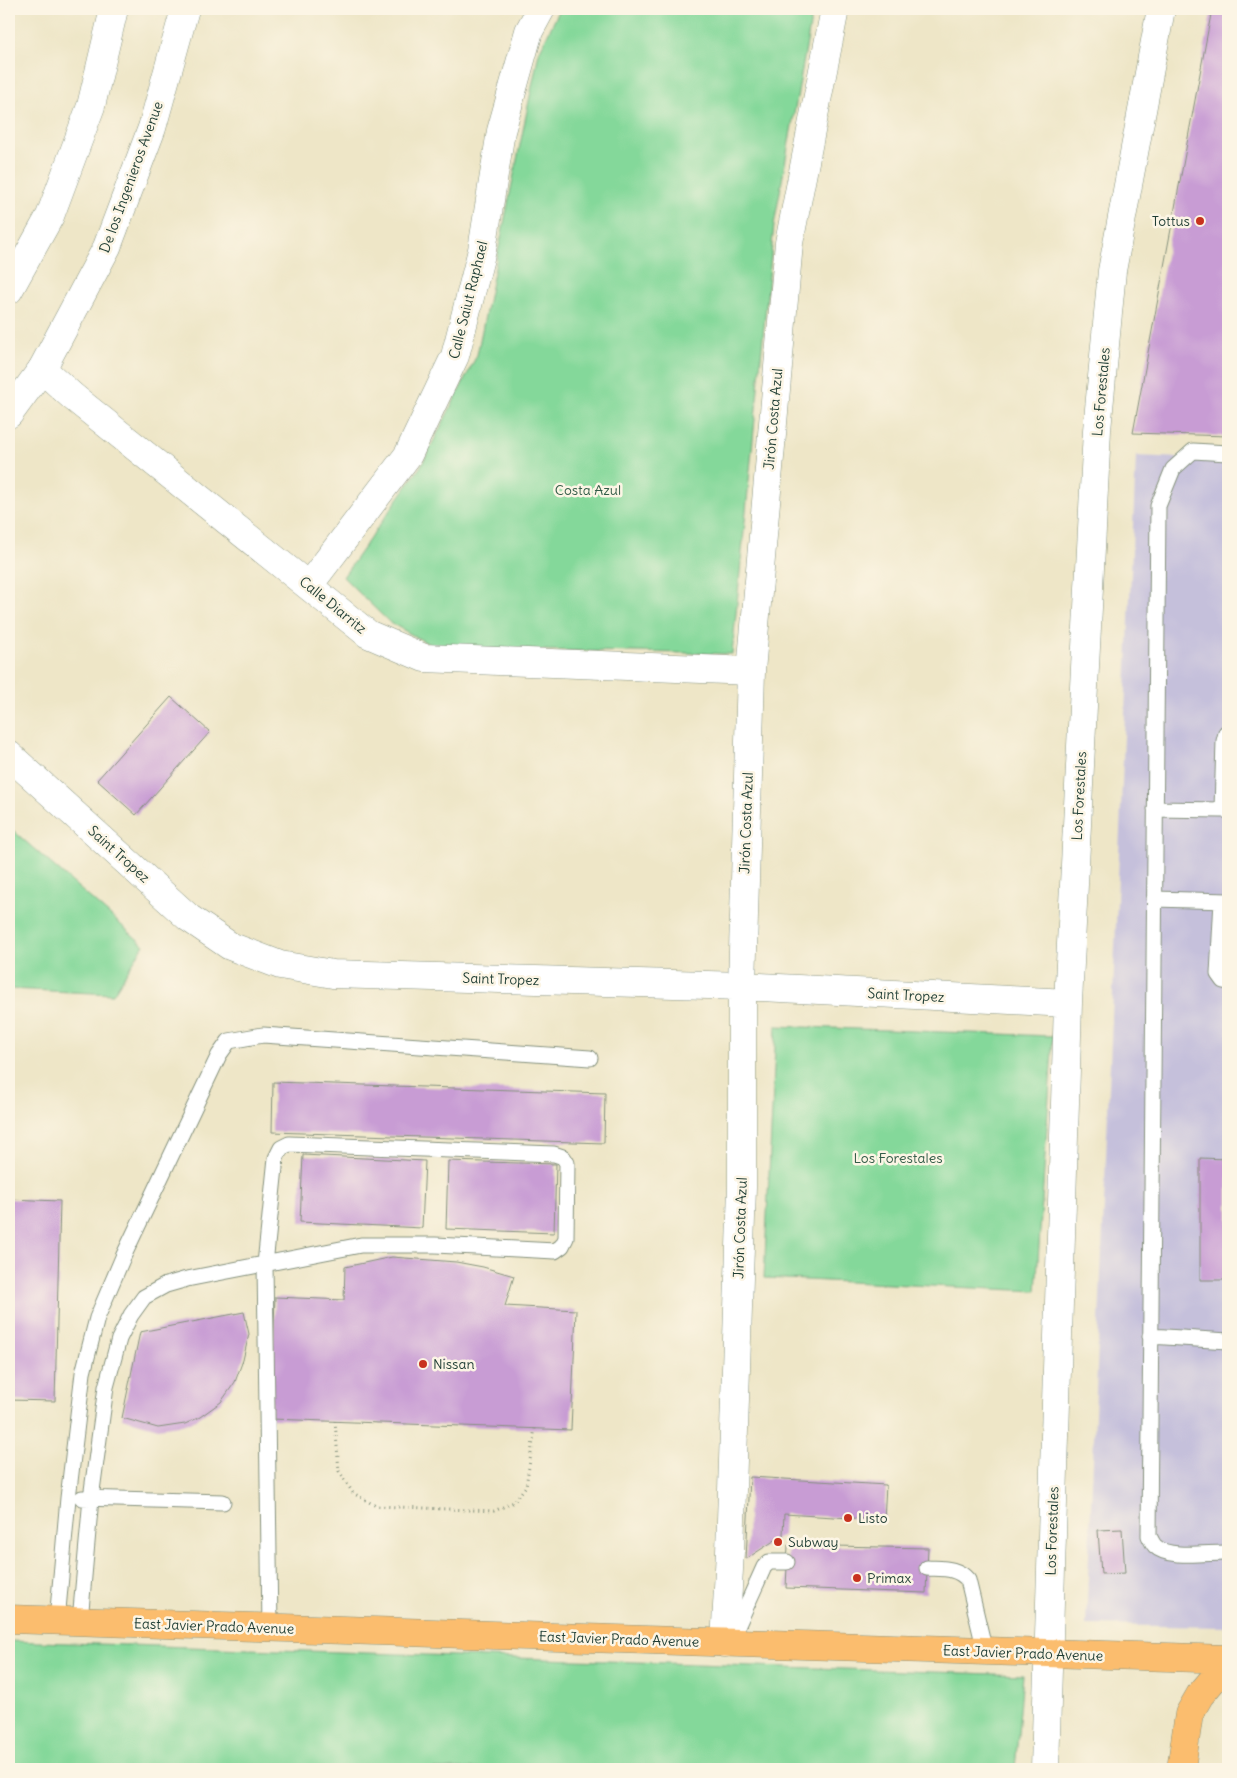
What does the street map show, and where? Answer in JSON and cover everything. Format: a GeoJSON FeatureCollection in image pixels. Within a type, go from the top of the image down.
{"type":"FeatureCollection","features":[{"type":"Feature","properties":{"kind":"main road","name":"East Javier Prado Avenue"},"geometry":{"type":"LineString","coordinates":[[9,1619],[1228,1660]]}},
{"type":"Feature","properties":{"kind":"main road"},"geometry":{"type":"LineString","coordinates":[[1181,1769],[1189,1714],[1200,1695],[1217,1675],[1228,1673]]}},
{"type":"Feature","properties":{"kind":"street"},"geometry":{"type":"LineString","coordinates":[[9,290],[50,216],[81,134],[91,106],[114,9]]}},
{"type":"Feature","properties":{"kind":"street","name":"De los Ingenieros Avenue"},"geometry":{"type":"LineString","coordinates":[[9,414],[42,369],[107,247],[152,128],[185,9]]}},
{"type":"Feature","properties":{"kind":"street","name":"Calle Saiut Raphael"},"geometry":{"type":"LineString","coordinates":[[309,585],[408,454],[455,356],[482,250],[501,131],[529,31],[541,9]]}},
{"type":"Feature","properties":{"kind":"street","name":"Jirón Costa Azul"},"geometry":{"type":"LineString","coordinates":[[728,1643],[742,1187],[742,986],[751,671],[789,243],[835,9]]}},
{"type":"Feature","properties":{"kind":"street","name":"Los Forestales"},"geometry":{"type":"LineString","coordinates":[[1045,1769],[1068,1002],[1097,430],[1112,271],[1161,9]]}},
{"type":"Feature","properties":{"kind":"street","name":"Calle Diarritz"},"geometry":{"type":"LineString","coordinates":[[42,369],[72,396],[368,634],[424,658],[751,671]]}},
{"type":"Feature","properties":{"kind":"street","name":"Saint Tropez"},"geometry":{"type":"LineString","coordinates":[[9,755],[189,918],[230,946],[280,965],[333,974],[742,986],[1068,1002]]}},
{"type":"Feature","properties":{"kind":"lane"},"geometry":{"type":"LineString","coordinates":[[1227,1553],[1185,1554],[1164,1551],[1156,1547],[1148,1536],[1158,506],[1173,469],[1193,452],[1228,453]]}},
{"type":"Feature","properties":{"kind":"lane"},"geometry":{"type":"LineString","coordinates":[[1155,809],[1225,810],[1224,741],[1228,732]]}},
{"type":"Feature","properties":{"kind":"lane"},"geometry":{"type":"LineString","coordinates":[[1154,899],[1225,901],[1218,974],[1223,981],[1228,982]]}},
{"type":"Feature","properties":{"kind":"lane"},"geometry":{"type":"LineString","coordinates":[[69,1621],[68,1498],[83,1373],[97,1318],[123,1256],[168,1160],[219,1055],[229,1041],[263,1035],[590,1058]]}},
{"type":"Feature","properties":{"kind":"lane"},"geometry":{"type":"LineString","coordinates":[[69,1621],[91,1498],[106,1387],[119,1339],[144,1297],[166,1285],[265,1264],[360,1245],[435,1245],[554,1252],[562,1246],[566,1238],[567,1163],[564,1156],[554,1154],[289,1144],[281,1148],[276,1158],[265,1264],[270,1628]]}},
{"type":"Feature","properties":{"kind":"lane"},"geometry":{"type":"LineString","coordinates":[[1150,1336],[1228,1341]]}},
{"type":"Feature","properties":{"kind":"lane"},"geometry":{"type":"LineString","coordinates":[[68,1498],[223,1502]]}},
{"type":"Feature","properties":{"kind":"lane"},"geometry":{"type":"LineString","coordinates":[[728,1643],[764,1567],[769,1562],[788,1562]]}},
{"type":"Feature","properties":{"kind":"lane"},"geometry":{"type":"LineString","coordinates":[[927,1568],[955,1569],[963,1573],[968,1580],[985,1651]]}},
{"type":"Feature","properties":{"kind":"path"},"geometry":{"type":"LineString","coordinates":[[335,1421],[339,1471],[353,1493],[376,1506],[494,1511],[514,1502],[526,1486],[535,1428]]}},
{"type":"Feature","properties":{"kind":"shaded area"},"geometry":{"type":"Polygon","coordinates":[[[1136,456],[1228,460],[1228,1627],[1086,1625],[1136,456]]]}},
{"type":"Feature","properties":{"kind":"green space","name":"Costa Azul"},"geometry":{"type":"Polygon","coordinates":[[[560,9],[813,9],[774,225],[732,654],[436,648],[389,622],[343,577],[421,466],[477,355],[539,52],[560,9]]]}},
{"type":"Feature","properties":{"kind":"green space"},"geometry":{"type":"Polygon","coordinates":[[[9,827],[144,945],[113,994],[9,989],[9,827]]]}},
{"type":"Feature","properties":{"kind":"green space","name":"Los Forestales"},"geometry":{"type":"Polygon","coordinates":[[[776,1026],[1053,1036],[1036,1291],[764,1278],[776,1026]]]}},
{"type":"Feature","properties":{"kind":"green space"},"geometry":{"type":"Polygon","coordinates":[[[9,1641],[1023,1675],[1015,1769],[9,1769],[9,1641]]]}},
{"type":"Feature","properties":{"kind":"building","name":"Tottus"},"geometry":{"type":"Polygon","coordinates":[[[1212,9],[1228,9],[1228,436],[1133,433],[1212,9]]]}},
{"type":"Feature","properties":{"kind":"building"},"geometry":{"type":"Polygon","coordinates":[[[171,697],[210,732],[136,815],[97,780],[171,697]]]}},
{"type":"Feature","properties":{"kind":"building"},"geometry":{"type":"Polygon","coordinates":[[[273,1082],[605,1093],[604,1143],[272,1132],[273,1082]]]}},
{"type":"Feature","properties":{"kind":"building"},"geometry":{"type":"Polygon","coordinates":[[[303,1155],[425,1161],[422,1228],[300,1222],[303,1155]]]}},
{"type":"Feature","properties":{"kind":"building"},"geometry":{"type":"Polygon","coordinates":[[[1200,1158],[1228,1159],[1228,1280],[1200,1280],[1200,1158]]]}},
{"type":"Feature","properties":{"kind":"building"},"geometry":{"type":"Polygon","coordinates":[[[448,1161],[556,1164],[554,1233],[446,1229],[448,1161]]]}},
{"type":"Feature","properties":{"kind":"building"},"geometry":{"type":"Polygon","coordinates":[[[9,1199],[60,1201],[55,1401],[9,1400],[9,1199]]]}},
{"type":"Feature","properties":{"kind":"building","name":"Nissan"},"geometry":{"type":"Polygon","coordinates":[[[392,1257],[456,1262],[514,1276],[505,1306],[576,1310],[571,1430],[271,1419],[275,1297],[344,1300],[345,1267],[392,1257]]]}},
{"type":"Feature","properties":{"kind":"building"},"geometry":{"type":"Polygon","coordinates":[[[244,1312],[249,1334],[243,1360],[235,1382],[221,1402],[200,1417],[185,1424],[158,1428],[122,1418],[140,1332],[244,1312]]]}},
{"type":"Feature","properties":{"kind":"building"},"geometry":{"type":"Polygon","coordinates":[[[750,1477],[886,1485],[884,1520],[784,1514],[783,1535],[746,1559],[750,1477]]]}},
{"type":"Feature","properties":{"kind":"building"},"geometry":{"type":"Polygon","coordinates":[[[1122,1529],[1125,1573],[1101,1574],[1098,1530],[1122,1529]]]}},
{"type":"Feature","properties":{"kind":"building","name":"Primax"},"geometry":{"type":"Polygon","coordinates":[[[788,1545],[928,1548],[926,1593],[786,1588],[788,1545]]]}},
{"type":"Feature","properties":{"kind":"place","name":"Tottus"},"geometry":{"type":"Point","coordinates":[1200,221]}},
{"type":"Feature","properties":{"kind":"place","name":"Nissan"},"geometry":{"type":"Point","coordinates":[423,1364]}},
{"type":"Feature","properties":{"kind":"place","name":"Listo"},"geometry":{"type":"Point","coordinates":[848,1518]}},
{"type":"Feature","properties":{"kind":"place","name":"Subway"},"geometry":{"type":"Point","coordinates":[778,1542]}},
{"type":"Feature","properties":{"kind":"place","name":"Primax"},"geometry":{"type":"Point","coordinates":[857,1578]}}]}
